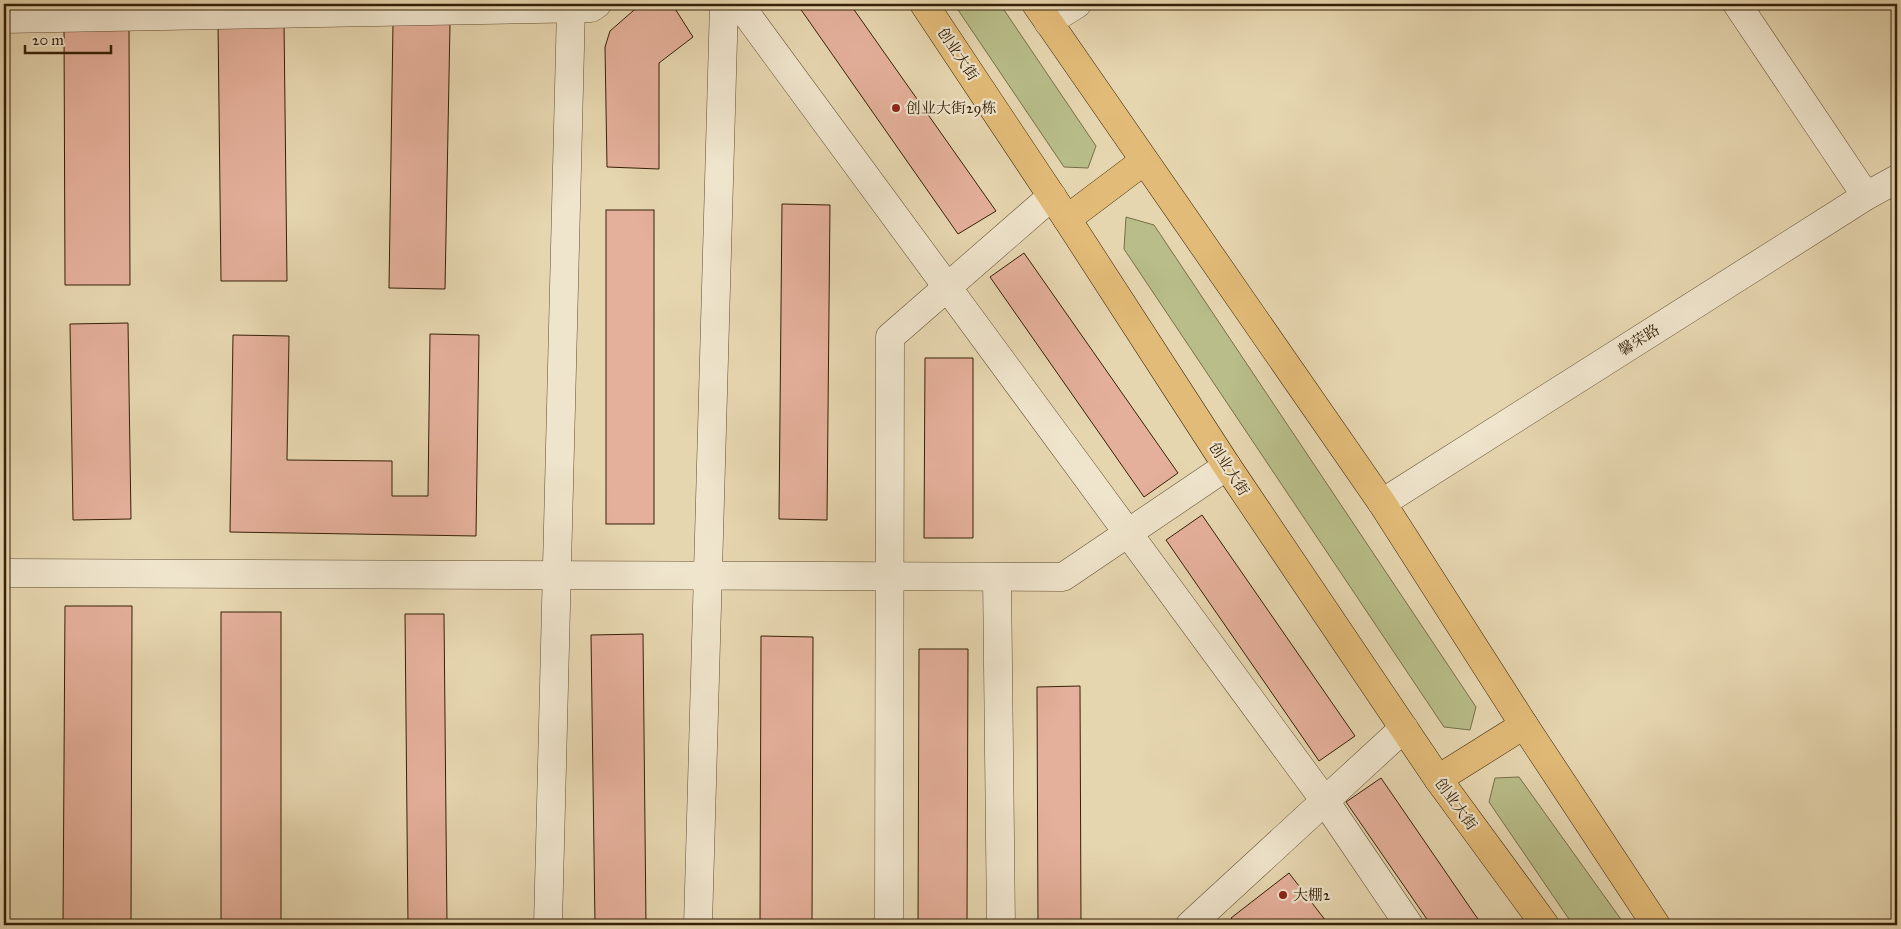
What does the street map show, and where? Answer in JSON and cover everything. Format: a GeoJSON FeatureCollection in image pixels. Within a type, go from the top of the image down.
{"type":"FeatureCollection","features":[{"type":"Feature","properties":{"kind":"main road","name":"创业大街"},"geometry":{"type":"LineString","coordinates":[[924,4],[1052,196],[1227,466],[1438,779],[1545,925]]}},
{"type":"Feature","properties":{"kind":"main road"},"geometry":{"type":"LineString","coordinates":[[1042,13],[1382,503],[1524,725],[1656,925]]}},
{"type":"Feature","properties":{"kind":"main road"},"geometry":{"type":"LineString","coordinates":[[1067,219],[1144,162]]}},
{"type":"Feature","properties":{"kind":"main road"},"geometry":{"type":"LineString","coordinates":[[1438,779],[1524,725]]}},
{"type":"Feature","properties":{"kind":"street"},"geometry":{"type":"LineString","coordinates":[[698,925],[724,4]]}},
{"type":"Feature","properties":{"kind":"street"},"geometry":{"type":"LineString","coordinates":[[739,4],[1325,801],[1409,925]]}},
{"type":"Feature","properties":{"kind":"street"},"geometry":{"type":"LineString","coordinates":[[1042,13],[1076,4]]}},
{"type":"Feature","properties":{"kind":"street"},"geometry":{"type":"LineString","coordinates":[[1737,4],[1866,196]]}},
{"type":"Feature","properties":{"kind":"street"},"geometry":{"type":"LineString","coordinates":[[4,19],[584,6],[558,576],[548,925]]}},
{"type":"Feature","properties":{"kind":"street","name":"馨荣路"},"geometry":{"type":"LineString","coordinates":[[1382,503],[1866,196],[1897,179]]}},
{"type":"Feature","properties":{"kind":"street"},"geometry":{"type":"LineString","coordinates":[[889,925],[890,337],[1052,196]]}},
{"type":"Feature","properties":{"kind":"street"},"geometry":{"type":"LineString","coordinates":[[4,573],[1063,577],[1227,466]]}},
{"type":"Feature","properties":{"kind":"street"},"geometry":{"type":"LineString","coordinates":[[998,577],[1001,925]]}},
{"type":"Feature","properties":{"kind":"street"},"geometry":{"type":"LineString","coordinates":[[1190,925],[1404,728]]}},
{"type":"Feature","properties":{"kind":"green space"},"geometry":{"type":"Polygon","coordinates":[[[954,4],[1000,4],[1096,146],[1088,168],[1064,167],[954,4]]]}},
{"type":"Feature","properties":{"kind":"green space"},"geometry":{"type":"Polygon","coordinates":[[[1126,217],[1154,225],[1476,707],[1470,730],[1444,727],[1124,249],[1126,217]]]}},
{"type":"Feature","properties":{"kind":"green space"},"geometry":{"type":"Polygon","coordinates":[[[1519,777],[1625,925],[1573,925],[1489,802],[1495,778],[1519,777]]]}},
{"type":"Feature","properties":{"kind":"building"},"geometry":{"type":"Polygon","coordinates":[[[641,4],[672,4],[693,37],[659,63],[659,169],[607,167],[605,47],[610,31],[641,4]]]}},
{"type":"Feature","properties":{"kind":"building","name":"创业大街29栋"},"geometry":{"type":"Polygon","coordinates":[[[797,4],[850,4],[996,211],[958,234],[797,4]]]}},
{"type":"Feature","properties":{"kind":"building"},"geometry":{"type":"Polygon","coordinates":[[[218,21],[284,21],[287,281],[221,281],[218,21]]]}},
{"type":"Feature","properties":{"kind":"building"},"geometry":{"type":"Polygon","coordinates":[[[393,23],[450,24],[445,289],[389,288],[393,23]]]}},
{"type":"Feature","properties":{"kind":"building"},"geometry":{"type":"Polygon","coordinates":[[[64,26],[129,26],[130,285],[65,285],[64,26]]]}},
{"type":"Feature","properties":{"kind":"building"},"geometry":{"type":"Polygon","coordinates":[[[782,204],[830,205],[827,520],[779,519],[782,204]]]}},
{"type":"Feature","properties":{"kind":"building"},"geometry":{"type":"Polygon","coordinates":[[[606,210],[654,210],[654,524],[606,524],[606,210]]]}},
{"type":"Feature","properties":{"kind":"building"},"geometry":{"type":"Polygon","coordinates":[[[1024,253],[1178,473],[1144,497],[990,277],[1024,253]]]}},
{"type":"Feature","properties":{"kind":"building"},"geometry":{"type":"Polygon","coordinates":[[[128,323],[131,519],[73,520],[70,324],[128,323]]]}},
{"type":"Feature","properties":{"kind":"building"},"geometry":{"type":"Polygon","coordinates":[[[430,334],[479,335],[476,536],[230,532],[233,335],[289,336],[287,460],[392,461],[392,496],[428,496],[430,334]]]}},
{"type":"Feature","properties":{"kind":"building"},"geometry":{"type":"Polygon","coordinates":[[[925,358],[973,358],[973,538],[924,538],[925,358]]]}},
{"type":"Feature","properties":{"kind":"building"},"geometry":{"type":"Polygon","coordinates":[[[1202,515],[1355,736],[1319,761],[1166,540],[1202,515]]]}},
{"type":"Feature","properties":{"kind":"building"},"geometry":{"type":"Polygon","coordinates":[[[65,606],[132,606],[131,925],[63,925],[65,606]]]}},
{"type":"Feature","properties":{"kind":"building"},"geometry":{"type":"Polygon","coordinates":[[[221,612],[281,612],[281,925],[221,925],[221,612]]]}},
{"type":"Feature","properties":{"kind":"building"},"geometry":{"type":"Polygon","coordinates":[[[405,614],[444,614],[447,925],[408,925],[405,614]]]}},
{"type":"Feature","properties":{"kind":"building"},"geometry":{"type":"Polygon","coordinates":[[[643,634],[646,925],[595,925],[591,635],[643,634]]]}},
{"type":"Feature","properties":{"kind":"building"},"geometry":{"type":"Polygon","coordinates":[[[761,636],[813,637],[812,925],[760,925],[761,636]]]}},
{"type":"Feature","properties":{"kind":"building"},"geometry":{"type":"Polygon","coordinates":[[[919,649],[968,649],[967,925],[918,925],[919,649]]]}},
{"type":"Feature","properties":{"kind":"building"},"geometry":{"type":"Polygon","coordinates":[[[1080,686],[1081,925],[1038,925],[1037,687],[1080,686]]]}},
{"type":"Feature","properties":{"kind":"building"},"geometry":{"type":"Polygon","coordinates":[[[1381,778],[1482,925],[1431,925],[1346,802],[1381,778]]]}},
{"type":"Feature","properties":{"kind":"building","name":"大棚2"},"geometry":{"type":"Polygon","coordinates":[[[1289,873],[1329,925],[1237,925],[1231,918],[1289,873]]]}},
{"type":"Feature","properties":{"kind":"place","name":"创业大街29栋"},"geometry":{"type":"Point","coordinates":[896,108]}},
{"type":"Feature","properties":{"kind":"place","name":"大棚2"},"geometry":{"type":"Point","coordinates":[1283,895]}}]}
